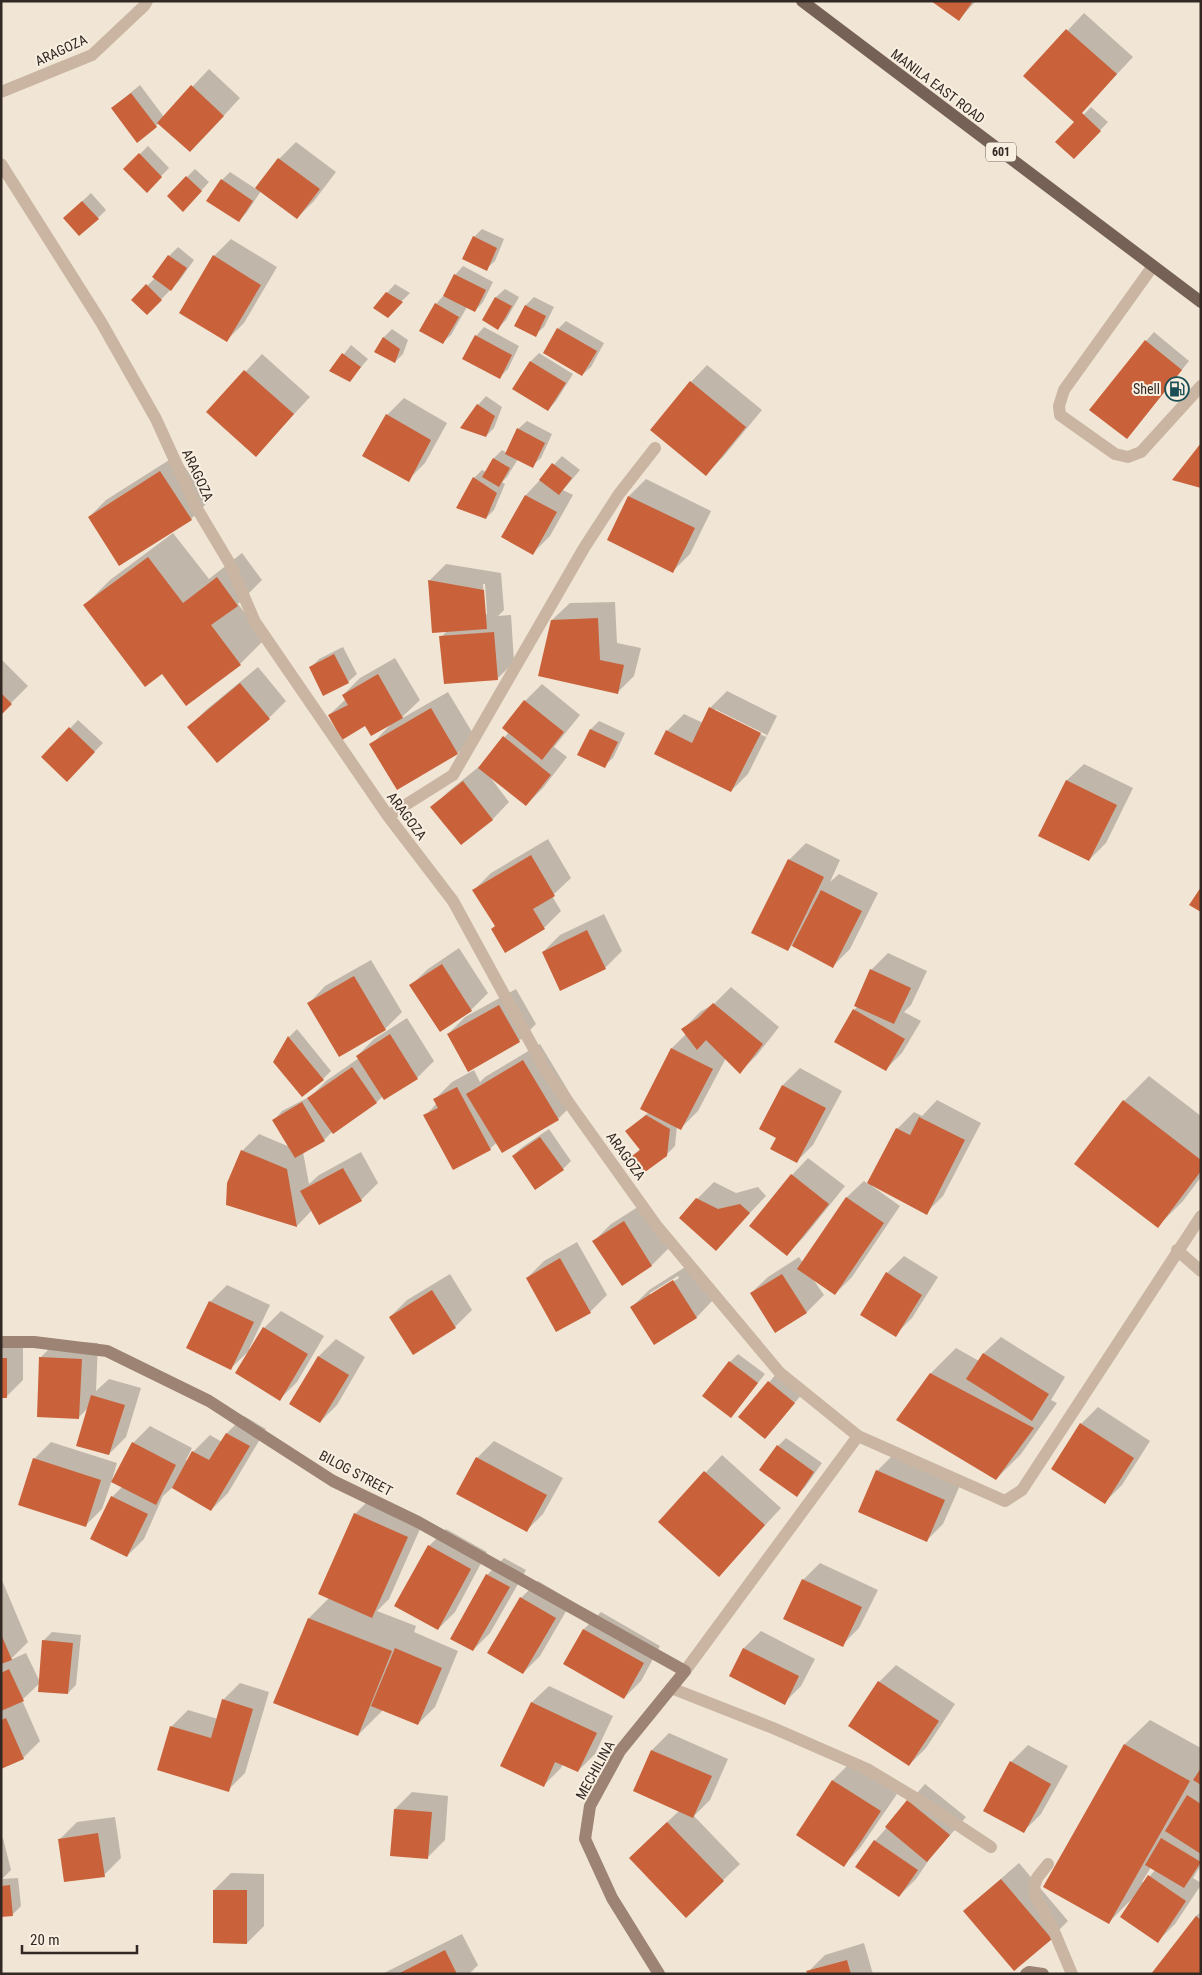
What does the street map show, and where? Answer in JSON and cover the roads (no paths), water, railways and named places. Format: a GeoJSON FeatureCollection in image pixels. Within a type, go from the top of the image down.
{"type":"FeatureCollection","features":[{"type":"Feature","properties":{"kind":"main road","name":"MANILA EAST ROAD"},"geometry":{"type":"LineString","coordinates":[[802,1],[1201,302]]}},
{"type":"Feature","properties":{"kind":"street","name":"ARAGOZA"},"geometry":{"type":"LineString","coordinates":[[1,92],[92,55],[147,1]]}},
{"type":"Feature","properties":{"kind":"street","name":"ARAGOZA"},"geometry":{"type":"LineString","coordinates":[[1,164],[101,322],[156,419],[196,507],[230,564],[255,622],[388,816],[453,901],[546,1071],[656,1225],[780,1373],[858,1436],[1005,1501],[1022,1490],[1177,1250]]}},
{"type":"Feature","properties":{"kind":"street"},"geometry":{"type":"LineString","coordinates":[[1153,266],[1064,390],[1059,406],[1060,415],[1115,454],[1128,457],[1141,452],[1201,386]]}},
{"type":"Feature","properties":{"kind":"street"},"geometry":{"type":"LineString","coordinates":[[388,816],[453,775],[584,548],[619,494],[655,448]]}},
{"type":"Feature","properties":{"kind":"street"},"geometry":{"type":"LineString","coordinates":[[1201,1216],[1177,1250],[1201,1271]]}},
{"type":"Feature","properties":{"kind":"street","name":"BILOG STREET"},"geometry":{"type":"LineString","coordinates":[[1,1342],[34,1342],[107,1352],[124,1360],[209,1401],[334,1481],[418,1522],[685,1671]]}},
{"type":"Feature","properties":{"kind":"street"},"geometry":{"type":"LineString","coordinates":[[685,1671],[858,1436]]}},
{"type":"Feature","properties":{"kind":"street","name":"MECHILINA"},"geometry":{"type":"LineString","coordinates":[[659,1974],[612,1898],[585,1839],[590,1806],[620,1751],[685,1671]]}},
{"type":"Feature","properties":{"kind":"street"},"geometry":{"type":"LineString","coordinates":[[671,1688],[773,1728],[867,1769],[932,1808],[991,1847]]}},
{"type":"Feature","properties":{"kind":"street"},"geometry":{"type":"LineString","coordinates":[[1048,1864],[1037,1878],[1034,1887],[1036,1897],[1053,1929],[1072,1974]]}},
{"type":"Feature","properties":{"kind":"street"},"geometry":{"type":"LineString","coordinates":[[1026,1974],[1029,1972],[1043,1974]]}},
{"type":"Feature","properties":{"kind":"place","name":"Shell"},"geometry":{"type":"Point","coordinates":[1177,389]}}]}
